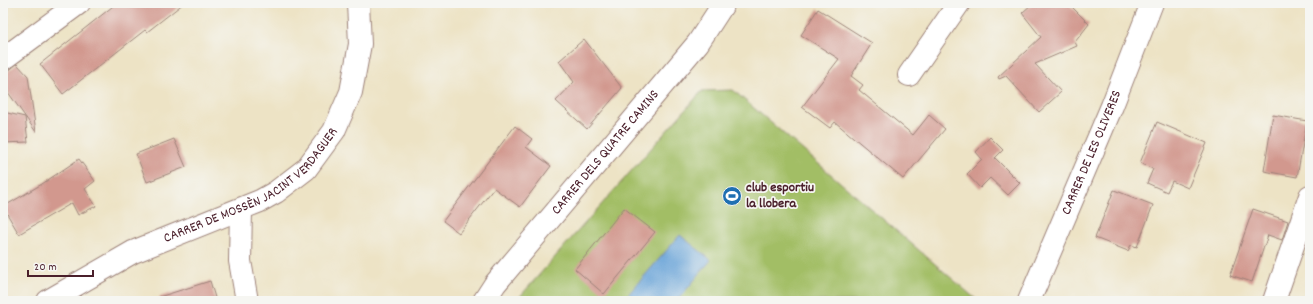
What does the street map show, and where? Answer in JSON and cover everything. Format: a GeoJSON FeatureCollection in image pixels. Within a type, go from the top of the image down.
{"type":"FeatureCollection","features":[{"type":"Feature","properties":{"kind":"street"},"geometry":{"type":"LineString","coordinates":[[3,59],[79,3]]}},
{"type":"Feature","properties":{"kind":"street","name":"CARRER DE MOSSÈN JACINT VERDAGUER"},"geometry":{"type":"LineString","coordinates":[[48,301],[133,252],[241,209],[276,192],[306,169],[334,131],[351,92],[360,44],[358,3]]}},
{"type":"Feature","properties":{"kind":"street","name":"CARRER DELS QUATRE CAMINS"},"geometry":{"type":"LineString","coordinates":[[484,301],[494,284],[698,43],[724,3]]}},
{"type":"Feature","properties":{"kind":"street"},"geometry":{"type":"LineString","coordinates":[[909,76],[959,3]]}},
{"type":"Feature","properties":{"kind":"street","name":"CARRER DE LES OLIVERES"},"geometry":{"type":"LineString","coordinates":[[1029,301],[1112,106],[1152,3]]}},
{"type":"Feature","properties":{"kind":"street"},"geometry":{"type":"LineString","coordinates":[[1274,301],[1310,196]]}},
{"type":"Feature","properties":{"kind":"street"},"geometry":{"type":"LineString","coordinates":[[241,209],[240,261],[247,301]]}},
{"type":"Feature","properties":{"kind":"green space","name":"club esportiu la llobera"},"geometry":{"type":"Polygon","coordinates":[[[733,90],[978,301],[516,301],[702,91],[733,90]]]}},
{"type":"Feature","properties":{"kind":"water"},"geometry":{"type":"Polygon","coordinates":[[[680,235],[711,260],[677,301],[631,301],[626,297],[680,235]]]}},
{"type":"Feature","properties":{"kind":"building"},"geometry":{"type":"Polygon","coordinates":[[[117,3],[184,3],[147,32],[145,30],[63,94],[40,64],[117,3]]]}},
{"type":"Feature","properties":{"kind":"building"},"geometry":{"type":"Polygon","coordinates":[[[1033,3],[1068,3],[1089,24],[1075,42],[1077,46],[1035,64],[1061,92],[1039,112],[1006,76],[999,79],[998,77],[1041,37],[1022,13],[1033,3]]]}},
{"type":"Feature","properties":{"kind":"building"},"geometry":{"type":"Polygon","coordinates":[[[818,9],[872,43],[851,76],[863,85],[859,90],[913,135],[929,115],[945,129],[903,179],[835,122],[830,128],[802,107],[839,59],[801,35],[818,9]]]}},
{"type":"Feature","properties":{"kind":"building"},"geometry":{"type":"Polygon","coordinates":[[[584,39],[622,88],[587,129],[556,101],[574,82],[559,61],[584,39]]]}},
{"type":"Feature","properties":{"kind":"building"},"geometry":{"type":"Polygon","coordinates":[[[17,64],[28,76],[36,132],[3,85],[3,75],[17,64]]]}},
{"type":"Feature","properties":{"kind":"building"},"geometry":{"type":"Polygon","coordinates":[[[3,112],[25,117],[28,142],[3,143],[3,112]]]}},
{"type":"Feature","properties":{"kind":"building"},"geometry":{"type":"Polygon","coordinates":[[[1273,115],[1307,121],[1297,177],[1264,171],[1273,115]]]}},
{"type":"Feature","properties":{"kind":"building"},"geometry":{"type":"Polygon","coordinates":[[[1157,122],[1207,143],[1188,188],[1172,181],[1167,192],[1147,183],[1153,169],[1140,163],[1157,122]]]}},
{"type":"Feature","properties":{"kind":"building"},"geometry":{"type":"Polygon","coordinates":[[[515,126],[532,139],[526,147],[551,166],[520,207],[494,188],[459,233],[443,221],[515,126]]]}},
{"type":"Feature","properties":{"kind":"building"},"geometry":{"type":"Polygon","coordinates":[[[990,137],[1003,150],[995,158],[1020,183],[1008,195],[990,178],[980,188],[967,174],[982,159],[976,152],[990,137]]]}},
{"type":"Feature","properties":{"kind":"building"},"geometry":{"type":"Polygon","coordinates":[[[174,139],[186,167],[147,182],[136,154],[174,139]]]}},
{"type":"Feature","properties":{"kind":"building"},"geometry":{"type":"Polygon","coordinates":[[[79,159],[95,181],[85,189],[96,206],[78,215],[72,203],[19,234],[3,207],[42,184],[79,159]]]}},
{"type":"Feature","properties":{"kind":"building"},"geometry":{"type":"Polygon","coordinates":[[[1114,190],[1153,205],[1137,247],[1131,245],[1128,251],[1095,238],[1114,190]]]}},
{"type":"Feature","properties":{"kind":"building"},"geometry":{"type":"Polygon","coordinates":[[[624,208],[655,232],[604,294],[575,269],[624,208]]]}},
{"type":"Feature","properties":{"kind":"building"},"geometry":{"type":"Polygon","coordinates":[[[1253,209],[1288,221],[1282,240],[1268,235],[1252,282],[1230,275],[1253,209]]]}},
{"type":"Feature","properties":{"kind":"building"},"geometry":{"type":"Polygon","coordinates":[[[210,281],[216,301],[160,301],[159,297],[210,281]]]}},
{"type":"Feature","properties":{"kind":"place","name":"club esportiu la llobera"},"geometry":{"type":"Point","coordinates":[732,196]}}]}
